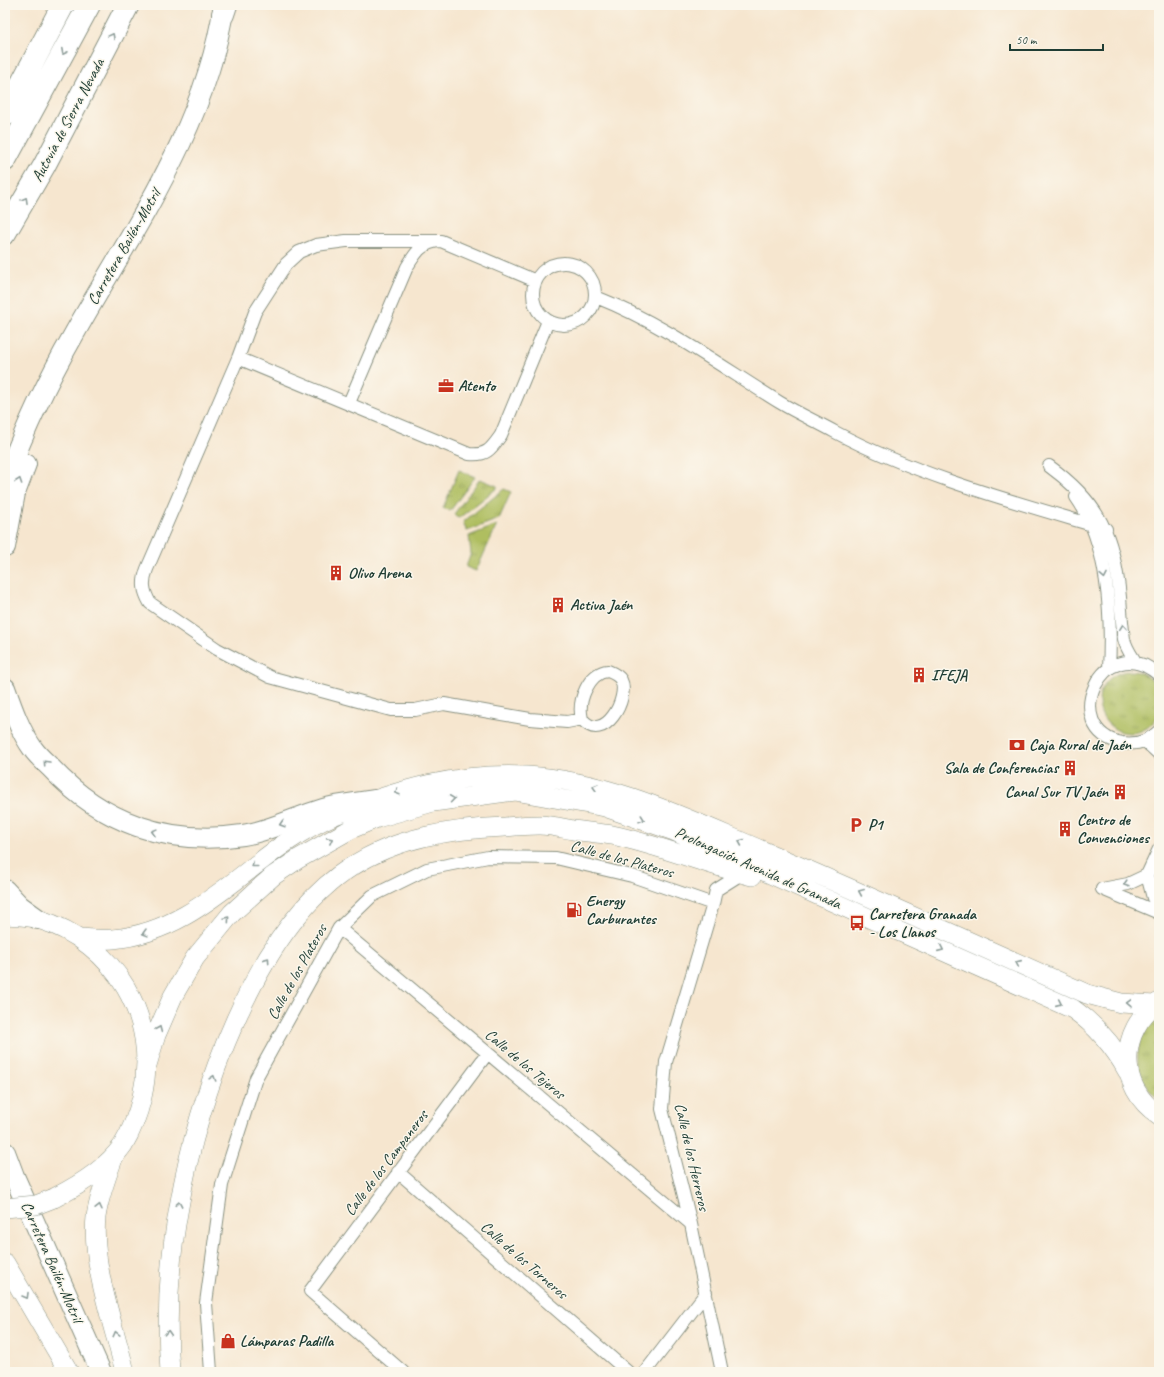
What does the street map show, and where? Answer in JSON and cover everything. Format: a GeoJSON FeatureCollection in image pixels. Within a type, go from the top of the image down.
{"type":"FeatureCollection","features":[{"type":"Feature","properties":{"kind":"highway"},"geometry":{"type":"LineString","coordinates":[[5,98],[51,5]]}},
{"type":"Feature","properties":{"kind":"highway"},"geometry":{"type":"LineString","coordinates":[[5,115],[63,5]]}},
{"type":"Feature","properties":{"kind":"highway"},"geometry":{"type":"LineString","coordinates":[[5,160],[89,5]]}},
{"type":"Feature","properties":{"kind":"highway","name":"Autovía de Sierra Nevada"},"geometry":{"type":"LineString","coordinates":[[5,233],[44,166],[128,5]]}},
{"type":"Feature","properties":{"kind":"highway","name":"Carretera Bailén-Motril"},"geometry":{"type":"LineString","coordinates":[[5,481],[19,445],[45,387],[72,337],[160,186],[190,125],[205,84],[224,8]]}},
{"type":"Feature","properties":{"kind":"highway"},"geometry":{"type":"LineString","coordinates":[[5,547],[15,493],[35,438],[58,390],[72,337]]}},
{"type":"Feature","properties":{"kind":"highway"},"geometry":{"type":"LineString","coordinates":[[5,688],[14,714],[32,748],[66,785],[98,809],[133,826],[168,835],[206,838],[244,835],[286,823],[324,809],[374,800]]}},
{"type":"Feature","properties":{"kind":"highway"},"geometry":{"type":"LineString","coordinates":[[5,890],[20,906],[38,919]]}},
{"type":"Feature","properties":{"kind":"highway","name":"Carretera Bailén-Motril"},"geometry":{"type":"LineString","coordinates":[[5,1152],[17,1183],[101,1372]]}},
{"type":"Feature","properties":{"kind":"main road","name":"Prolongación Avenida de Granada"},"geometry":{"type":"LineString","coordinates":[[80,938],[112,940],[143,934],[171,924],[214,898],[275,848],[330,818],[374,800],[410,788],[443,781],[498,776],[526,776],[570,780],[632,796],[878,899],[1087,994],[1121,1003],[1156,1004]]}},
{"type":"Feature","properties":{"kind":"main road","name":"Prolongación Avenida de Granada"},"geometry":{"type":"LineString","coordinates":[[147,1065],[156,1035],[173,996],[195,958],[232,913],[257,889],[292,863],[325,842],[351,829],[404,810],[433,802],[515,791],[605,807],[674,831],[1073,1009],[1094,1025],[1118,1053],[1140,1098],[1159,1115]]}},
{"type":"Feature","properties":{"kind":"main road"},"geometry":{"type":"LineString","coordinates":[[170,1372],[168,1340],[170,1281],[178,1209],[190,1148],[216,1070],[241,1009],[262,966],[294,921],[314,897],[351,867],[385,850],[423,836],[466,829],[540,825],[612,836],[811,891]]}},
{"type":"Feature","properties":{"kind":"main road"},"geometry":{"type":"LineString","coordinates":[[5,915],[38,919],[80,938],[100,956],[117,975],[134,1003],[143,1030],[147,1065],[143,1092],[136,1118],[126,1139],[114,1156],[74,1188],[54,1198],[36,1205],[5,1208]]}},
{"type":"Feature","properties":{"kind":"main road"},"geometry":{"type":"LineString","coordinates":[[1128,1072],[1127,1057],[1132,1035],[1138,1022],[1156,1004]]}},
{"type":"Feature","properties":{"kind":"main road"},"geometry":{"type":"LineString","coordinates":[[114,1156],[96,1216],[96,1251],[125,1372]]}},
{"type":"Feature","properties":{"kind":"main road"},"geometry":{"type":"LineString","coordinates":[[5,1263],[69,1372]]}},
{"type":"Feature","properties":{"kind":"street"},"geometry":{"type":"LineString","coordinates":[[536,281],[441,240],[346,241],[316,245],[299,252],[286,264],[278,278],[265,294],[255,312],[238,358],[147,569],[143,580],[144,593],[150,603],[217,650],[270,677],[391,710],[415,710],[444,704],[530,719],[567,722],[582,719]]}},
{"type":"Feature","properties":{"kind":"street"},"geometry":{"type":"LineString","coordinates":[[349,403],[407,267],[418,249],[432,241],[441,240]]}},
{"type":"Feature","properties":{"kind":"street"},"geometry":{"type":"LineString","coordinates":[[564,263],[575,265],[589,275],[594,285],[596,297],[591,311],[581,321],[567,325],[560,325],[548,321],[540,314],[535,306],[533,291],[536,281],[542,272],[552,265],[564,263]]}},
{"type":"Feature","properties":{"kind":"street"},"geometry":{"type":"LineString","coordinates":[[596,297],[647,321],[688,343],[780,402],[837,433],[912,467],[1106,529]]}},
{"type":"Feature","properties":{"kind":"street"},"geometry":{"type":"LineString","coordinates":[[238,358],[469,454],[480,455],[490,450],[502,435],[548,321]]}},
{"type":"Feature","properties":{"kind":"street"},"geometry":{"type":"LineString","coordinates":[[1109,669],[1111,635],[1106,584],[1091,524],[1076,498],[1049,466],[1064,477],[1096,510],[1106,529],[1118,571],[1124,640],[1136,663]]}},
{"type":"Feature","properties":{"kind":"street"},"geometry":{"type":"LineString","coordinates":[[1074,520],[1085,530],[1098,549]]}},
{"type":"Feature","properties":{"kind":"street"},"geometry":{"type":"LineString","coordinates":[[1159,675],[1145,666],[1136,663],[1124,663],[1109,669],[1098,678],[1092,690],[1090,711],[1096,724],[1105,735],[1117,742],[1131,744],[1145,741],[1159,731]]}},
{"type":"Feature","properties":{"kind":"street"},"geometry":{"type":"LineString","coordinates":[[608,671],[621,679],[623,685],[622,693],[618,706],[608,723],[596,728],[590,726],[582,719],[581,706],[591,680],[597,674],[608,671]]}},
{"type":"Feature","properties":{"kind":"street"},"geometry":{"type":"LineString","coordinates":[[1145,741],[1159,754]]}},
{"type":"Feature","properties":{"kind":"street"},"geometry":{"type":"LineString","coordinates":[[1159,849],[1147,875],[1153,898],[1159,907]]}},
{"type":"Feature","properties":{"kind":"street","name":"Calle de los Plateros"},"geometry":{"type":"LineString","coordinates":[[211,1372],[206,1302],[222,1185],[256,1078],[339,928],[372,896],[427,870],[488,857],[556,858],[632,876],[713,904]]}},
{"type":"Feature","properties":{"kind":"street","name":"Calle de los Herreros"},"geometry":{"type":"LineString","coordinates":[[722,1372],[691,1224],[662,1109],[666,1062],[716,890],[743,873]]}},
{"type":"Feature","properties":{"kind":"street"},"geometry":{"type":"LineString","coordinates":[[1147,875],[1128,884],[1102,890],[1159,914]]}},
{"type":"Feature","properties":{"kind":"street","name":"Calle de los Tejeros"},"geometry":{"type":"LineString","coordinates":[[339,928],[691,1224]]}},
{"type":"Feature","properties":{"kind":"street","name":"Calle de los Campaneros"},"geometry":{"type":"LineString","coordinates":[[403,1372],[310,1291],[487,1054]]}},
{"type":"Feature","properties":{"kind":"street","name":"Calle de los Torneros"},"geometry":{"type":"LineString","coordinates":[[398,1172],[628,1372]]}},
{"type":"Feature","properties":{"kind":"street"},"geometry":{"type":"LineString","coordinates":[[645,1372],[706,1293]]}},
{"type":"Feature","properties":{"kind":"green space"},"geometry":{"type":"Polygon","coordinates":[[[459,470],[475,477],[450,511],[443,508],[459,470]]]}},
{"type":"Feature","properties":{"kind":"green space"},"geometry":{"type":"Polygon","coordinates":[[[480,479],[497,486],[497,488],[459,518],[454,514],[480,479]]]}},
{"type":"Feature","properties":{"kind":"green space"},"geometry":{"type":"Polygon","coordinates":[[[504,489],[511,492],[499,519],[467,531],[463,522],[504,489]]]}},
{"type":"Feature","properties":{"kind":"green space"},"geometry":{"type":"Polygon","coordinates":[[[497,525],[476,571],[466,567],[471,553],[469,536],[497,525]]]}},
{"type":"Feature","properties":{"kind":"green space"},"geometry":{"type":"Polygon","coordinates":[[[1124,671],[1136,671],[1152,680],[1159,690],[1161,702],[1159,714],[1152,724],[1136,733],[1124,733],[1113,728],[1104,719],[1099,708],[1099,696],[1104,685],[1113,676],[1124,671]]]}},
{"type":"Feature","properties":{"kind":"green space"},"geometry":{"type":"Polygon","coordinates":[[[1159,1012],[1159,1100],[1149,1090],[1143,1079],[1139,1068],[1138,1057],[1139,1045],[1143,1034],[1159,1012]]]}},
{"type":"Feature","properties":{"kind":"place","name":"Atento"},"geometry":{"type":"Point","coordinates":[446,386]}},
{"type":"Feature","properties":{"kind":"place","name":"Olivo Arena"},"geometry":{"type":"Point","coordinates":[336,573]}},
{"type":"Feature","properties":{"kind":"place","name":"Activa Jaén"},"geometry":{"type":"Point","coordinates":[558,605]}},
{"type":"Feature","properties":{"kind":"place","name":"IFEJA"},"geometry":{"type":"Point","coordinates":[919,675]}},
{"type":"Feature","properties":{"kind":"place","name":"Caja Rural de Jaén"},"geometry":{"type":"Point","coordinates":[1017,745]}},
{"type":"Feature","properties":{"kind":"place","name":"Sala de Conferencias"},"geometry":{"type":"Point","coordinates":[1070,768]}},
{"type":"Feature","properties":{"kind":"place","name":"Canal Sur TV Jaén"},"geometry":{"type":"Point","coordinates":[1120,792]}},
{"type":"Feature","properties":{"kind":"place","name":"P1"},"geometry":{"type":"Point","coordinates":[856,825]}},
{"type":"Feature","properties":{"kind":"place","name":"Centro de Convenciones"},"geometry":{"type":"Point","coordinates":[1065,829]}},
{"type":"Feature","properties":{"kind":"place","name":"Energy Carburantes"},"geometry":{"type":"Point","coordinates":[574,910]}},
{"type":"Feature","properties":{"kind":"place","name":"Carretera Granada - Los Llanos"},"geometry":{"type":"Point","coordinates":[857,923]}},
{"type":"Feature","properties":{"kind":"place","name":"Lámparas Padilla"},"geometry":{"type":"Point","coordinates":[228,1341]}}]}
